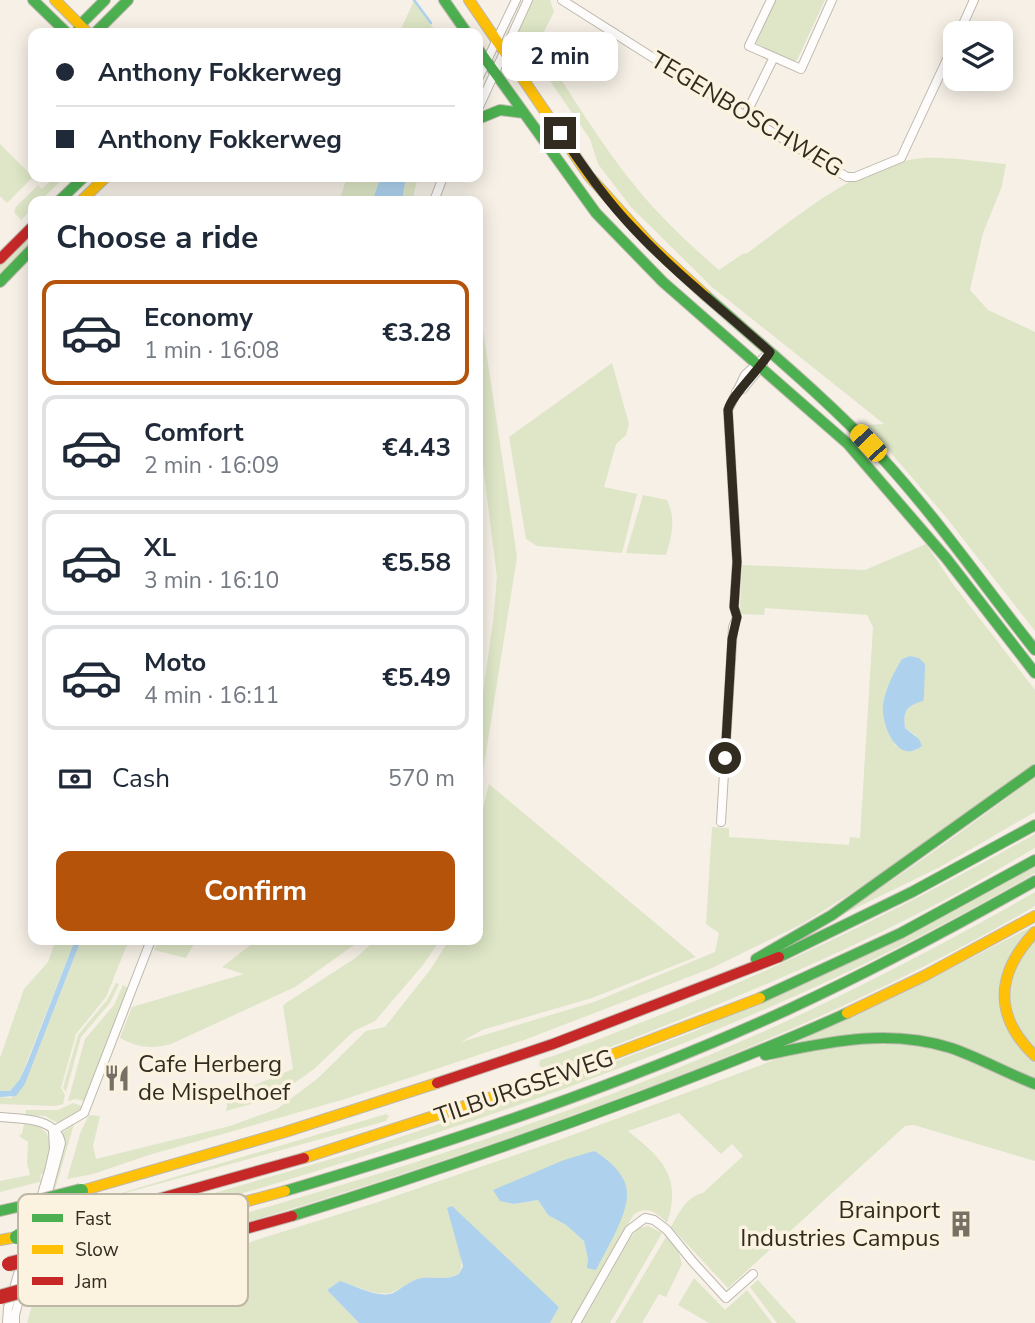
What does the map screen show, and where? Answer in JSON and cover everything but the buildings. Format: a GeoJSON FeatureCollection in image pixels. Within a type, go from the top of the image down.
{"type":"FeatureCollection","features":[{"type":"Feature","properties":{"kind":"main road"},"geometry":{"type":"LineString","coordinates":[[33,0],[74,28]]}},
{"type":"Feature","properties":{"kind":"main road"},"geometry":{"type":"LineString","coordinates":[[55,0],[76,28]]}},
{"type":"Feature","properties":{"kind":"main road"},"geometry":{"type":"LineString","coordinates":[[81,28],[105,0]]}},
{"type":"Feature","properties":{"kind":"main road"},"geometry":{"type":"LineString","coordinates":[[100,28],[128,0]]}},
{"type":"Feature","properties":{"kind":"main road"},"geometry":{"type":"LineString","coordinates":[[444,0],[464,28]]}},
{"type":"Feature","properties":{"kind":"main road"},"geometry":{"type":"LineString","coordinates":[[469,0],[589,176],[633,228],[674,269],[849,423],[937,524],[1035,650]]}},
{"type":"Feature","properties":{"kind":"main road"},"geometry":{"type":"LineString","coordinates":[[486,61],[573,184],[621,240],[663,282],[848,444],[888,488],[1035,673]]}},
{"type":"Feature","properties":{"kind":"main road"},"geometry":{"type":"LineString","coordinates":[[483,116],[498,109],[524,113]]}},
{"type":"Feature","properties":{"kind":"main road"},"geometry":{"type":"LineString","coordinates":[[64,196],[79,182]]}},
{"type":"Feature","properties":{"kind":"main road"},"geometry":{"type":"LineString","coordinates":[[86,196],[101,182]]}},
{"type":"Feature","properties":{"kind":"main road"},"geometry":{"type":"LineString","coordinates":[[0,258],[28,231]]}},
{"type":"Feature","properties":{"kind":"main road"},"geometry":{"type":"LineString","coordinates":[[0,282],[28,253]]}},
{"type":"Feature","properties":{"kind":"main road"},"geometry":{"type":"LineString","coordinates":[[716,983],[832,915],[1035,770]]}},
{"type":"Feature","properties":{"kind":"main road","name":"TILBURGSEWEG"},"geometry":{"type":"LineString","coordinates":[[69,1194],[362,1110],[529,1054],[716,983],[868,916],[944,877],[1035,825]]}},
{"type":"Feature","properties":{"kind":"main road","name":"TILBURGSEWEG"},"geometry":{"type":"LineString","coordinates":[[177,1194],[482,1103],[697,1024],[794,984],[882,943],[1035,860]]}},
{"type":"Feature","properties":{"kind":"main road","name":"TILBURGSEWEG"},"geometry":{"type":"LineString","coordinates":[[248,1200],[365,1166],[548,1105],[671,1059],[890,960],[1035,881]]}},
{"type":"Feature","properties":{"kind":"main road","name":"TILBURGSEWEG"},"geometry":{"type":"LineString","coordinates":[[248,1229],[371,1193],[555,1130],[732,1062],[903,986],[1035,916]]}},
{"type":"Feature","properties":{"kind":"main road"},"geometry":{"type":"LineString","coordinates":[[1035,932],[1025,941],[1010,963],[1003,996],[1012,1029],[1035,1056]]}},
{"type":"Feature","properties":{"kind":"main road"},"geometry":{"type":"LineString","coordinates":[[732,1062],[833,1040],[886,1036],[941,1045],[1035,1084]]}},
{"type":"Feature","properties":{"kind":"main road","name":"TILBURGSEWEG"},"geometry":{"type":"LineString","coordinates":[[0,1210],[18,1207]]}},
{"type":"Feature","properties":{"kind":"main road","name":"TILBURGSEWEG"},"geometry":{"type":"LineString","coordinates":[[0,1240],[18,1237]]}},
{"type":"Feature","properties":{"kind":"main road","name":"TILBURGSEWEG"},"geometry":{"type":"LineString","coordinates":[[0,1297],[18,1292]]}},
{"type":"Feature","properties":{"kind":"street"},"geometry":{"type":"LineString","coordinates":[[486,61],[501,46],[516,0]]}},
{"type":"Feature","properties":{"kind":"street"},"geometry":{"type":"LineString","coordinates":[[483,79],[486,61],[501,46],[528,0]]}},
{"type":"Feature","properties":{"kind":"street","name":"TEGENBOSCHWEG"},"geometry":{"type":"LineString","coordinates":[[562,0],[847,177],[855,177],[901,158],[943,68]]}},
{"type":"Feature","properties":{"kind":"street"},"geometry":{"type":"LineString","coordinates":[[771,0],[750,46],[801,69],[832,0]]}},
{"type":"Feature","properties":{"kind":"street"},"geometry":{"type":"LineString","coordinates":[[964,21],[974,0]]}},
{"type":"Feature","properties":{"kind":"street"},"geometry":{"type":"LineString","coordinates":[[745,116],[774,57]]}},
{"type":"Feature","properties":{"kind":"street"},"geometry":{"type":"LineString","coordinates":[[721,822],[732,639],[737,617],[734,607],[737,562],[727,422],[729,405],[739,384],[770,352]]}},
{"type":"Feature","properties":{"kind":"street"},"geometry":{"type":"LineString","coordinates":[[53,1131],[85,1113],[149,945]]}},
{"type":"Feature","properties":{"kind":"street"},"geometry":{"type":"LineString","coordinates":[[0,1117],[40,1121],[46,1123],[59,1136],[61,1150],[49,1194]]}},
{"type":"Feature","properties":{"kind":"street"},"geometry":{"type":"LineString","coordinates":[[42,1194],[54,1149],[53,1131]]}},
{"type":"Feature","properties":{"kind":"street"},"geometry":{"type":"LineString","coordinates":[[576,1323],[629,1230],[645,1218],[654,1220],[667,1230],[726,1298],[753,1273]]}},
{"type":"Feature","properties":{"kind":"street"},"geometry":{"type":"LineString","coordinates":[[7,1323],[8,1308],[18,1275]]}},
{"type":"Feature","properties":{"kind":"street"},"geometry":{"type":"LineString","coordinates":[[15,1323],[18,1303]]}},
{"type":"Feature","properties":{"kind":"green space"},"geometry":{"type":"Polygon","coordinates":[[[531,0],[550,0],[554,12],[538,43],[609,152],[654,209],[719,270],[746,254],[823,198],[886,166],[921,158],[1006,164],[1002,186],[983,233],[970,290],[988,310],[1035,332],[1035,631],[946,517],[867,425],[884,424],[712,287],[631,207],[598,164],[590,139],[517,33],[531,0]]]}},
{"type":"Feature","properties":{"kind":"green space"},"geometry":{"type":"Polygon","coordinates":[[[776,0],[825,0],[797,60],[793,62],[756,43],[776,0]]]}},
{"type":"Feature","properties":{"kind":"green space"},"geometry":{"type":"Polygon","coordinates":[[[414,1],[433,28],[401,28],[414,1]]]}},
{"type":"Feature","properties":{"kind":"green space"},"geometry":{"type":"Polygon","coordinates":[[[0,144],[28,172],[28,182],[7,203],[0,196],[0,144]]]}},
{"type":"Feature","properties":{"kind":"green space"},"geometry":{"type":"Polygon","coordinates":[[[50,182],[60,182],[45,196],[28,196],[28,213],[21,220],[14,212],[16,207],[38,185],[42,189],[50,182]]]}},
{"type":"Feature","properties":{"kind":"green space"},"geometry":{"type":"Polygon","coordinates":[[[345,182],[379,182],[374,196],[341,196],[345,182]]]}},
{"type":"Feature","properties":{"kind":"green space"},"geometry":{"type":"Polygon","coordinates":[[[405,182],[417,182],[413,196],[403,196],[405,182]]]}},
{"type":"Feature","properties":{"kind":"green space"},"geometry":{"type":"Polygon","coordinates":[[[28,236],[28,247],[0,274],[0,264],[28,236]]]}},
{"type":"Feature","properties":{"kind":"green space"},"geometry":{"type":"Polygon","coordinates":[[[483,330],[517,557],[483,771],[483,692],[497,577],[483,466],[483,330]]]}},
{"type":"Feature","properties":{"kind":"green space"},"geometry":{"type":"Polygon","coordinates":[[[612,363],[629,424],[626,435],[616,444],[604,487],[637,494],[622,553],[537,546],[526,539],[509,437],[612,363]]]}},
{"type":"Feature","properties":{"kind":"green space"},"geometry":{"type":"Polygon","coordinates":[[[643,495],[667,500],[670,507],[672,528],[666,555],[626,553],[643,495]]]}},
{"type":"Feature","properties":{"kind":"green space"},"geometry":{"type":"Polygon","coordinates":[[[926,544],[952,583],[1035,690],[1035,765],[853,892],[802,924],[712,968],[524,1040],[345,1099],[149,1155],[93,1174],[67,1179],[81,1131],[89,1115],[100,1116],[93,1146],[96,1159],[230,1126],[277,1109],[317,1079],[366,1031],[385,1027],[430,970],[446,945],[483,945],[483,808],[489,784],[696,957],[592,998],[482,1030],[461,1042],[594,1002],[715,952],[719,933],[706,924],[712,827],[729,828],[729,837],[849,845],[850,837],[860,838],[873,627],[867,615],[765,608],[764,615],[742,614],[742,565],[865,570],[926,544]],[[910,656],[902,659],[883,711],[895,745],[912,751],[922,746],[915,735],[905,728],[904,723],[908,707],[920,702],[910,656]]]}},
{"type":"Feature","properties":{"kind":"green space"},"geometry":{"type":"Polygon","coordinates":[[[1035,777],[1035,812],[940,867],[819,926],[902,873],[1035,777]]]}},
{"type":"Feature","properties":{"kind":"green space"},"geometry":{"type":"Polygon","coordinates":[[[1035,834],[1035,848],[952,896],[856,944],[709,1008],[610,1047],[560,1066],[544,1070],[539,1065],[540,1060],[696,1001],[795,957],[940,886],[1035,834]]]}},
{"type":"Feature","properties":{"kind":"green space"},"geometry":{"type":"Polygon","coordinates":[[[1035,867],[1035,873],[900,946],[761,1011],[691,1040],[548,1095],[324,1169],[240,1194],[211,1194],[359,1151],[540,1090],[698,1030],[1035,867]]]}},
{"type":"Feature","properties":{"kind":"green space"},"geometry":{"type":"Polygon","coordinates":[[[1035,892],[1035,906],[969,943],[902,978],[765,1040],[625,1096],[482,1147],[248,1222],[248,1213],[442,1154],[627,1088],[717,1052],[864,984],[1035,892]]]}},
{"type":"Feature","properties":{"kind":"green space"},"geometry":{"type":"Polygon","coordinates":[[[1035,925],[1000,998],[1035,1060],[1035,1079],[925,1038],[782,1049],[905,992],[1035,925]]]}},
{"type":"Feature","properties":{"kind":"green space"},"geometry":{"type":"Polygon","coordinates":[[[1035,937],[1035,1052],[1009,1014],[1012,969],[1035,937]]]}},
{"type":"Feature","properties":{"kind":"green space"},"geometry":{"type":"Polygon","coordinates":[[[54,945],[73,945],[20,1079],[10,1091],[0,1091],[0,1058],[24,989],[48,962],[54,945]]]}},
{"type":"Feature","properties":{"kind":"green space"},"geometry":{"type":"Polygon","coordinates":[[[79,945],[127,945],[106,997],[76,1034],[61,1088],[65,1095],[63,1104],[0,1104],[0,1097],[11,1098],[25,1084],[79,945]]]}},
{"type":"Feature","properties":{"kind":"green space"},"geometry":{"type":"Polygon","coordinates":[[[156,945],[193,945],[186,958],[154,950],[156,945]]]}},
{"type":"Feature","properties":{"kind":"green space"},"geometry":{"type":"Polygon","coordinates":[[[251,945],[354,945],[295,987],[171,1044],[145,1047],[120,1038],[132,1007],[244,974],[222,967],[251,945]]]}},
{"type":"Feature","properties":{"kind":"green space"},"geometry":{"type":"Polygon","coordinates":[[[370,945],[437,945],[375,1021],[354,1031],[314,1069],[273,1098],[226,1111],[229,1092],[241,1091],[293,1069],[283,1006],[357,957],[370,945]]]}},
{"type":"Feature","properties":{"kind":"green space"},"geometry":{"type":"Polygon","coordinates":[[[116,983],[119,984],[110,1003],[81,1037],[66,1092],[63,1088],[78,1035],[107,1000],[116,983]]]}},
{"type":"Feature","properties":{"kind":"green space"},"geometry":{"type":"Polygon","coordinates":[[[123,985],[128,988],[84,1101],[68,1101],[85,1039],[114,1005],[123,985]]]}},
{"type":"Feature","properties":{"kind":"green space"},"geometry":{"type":"Polygon","coordinates":[[[832,1043],[923,1044],[1035,1086],[1035,1161],[914,1125],[905,1126],[728,1288],[671,1227],[692,1198],[703,1193],[743,1156],[732,1144],[721,1154],[679,1113],[628,1131],[660,1160],[666,1170],[672,1193],[667,1223],[652,1211],[644,1210],[634,1214],[571,1323],[550,1323],[559,1306],[453,1228],[461,1257],[459,1274],[418,1279],[387,1293],[374,1292],[340,1281],[327,1290],[359,1323],[27,1323],[32,1306],[248,1306],[248,1243],[559,1140],[796,1052],[832,1043]],[[494,1190],[501,1201],[514,1204],[538,1200],[548,1215],[566,1225],[584,1241],[588,1259],[621,1217],[494,1190]]]}},
{"type":"Feature","properties":{"kind":"green space"},"geometry":{"type":"Polygon","coordinates":[[[73,1103],[82,1106],[80,1112],[60,1124],[45,1116],[25,1115],[26,1110],[58,1110],[73,1103]]]}},
{"type":"Feature","properties":{"kind":"green space"},"geometry":{"type":"Polygon","coordinates":[[[386,1114],[389,1116],[386,1121],[118,1194],[386,1114]]]}},
{"type":"Feature","properties":{"kind":"green space"},"geometry":{"type":"Polygon","coordinates":[[[24,1124],[42,1129],[50,1141],[45,1174],[41,1174],[40,1179],[43,1181],[0,1192],[0,1181],[30,1175],[27,1163],[28,1142],[19,1136],[24,1124]]]}},
{"type":"Feature","properties":{"kind":"green space"},"geometry":{"type":"Polygon","coordinates":[[[74,1124],[54,1194],[51,1194],[64,1149],[63,1132],[74,1124]]]}},
{"type":"Feature","properties":{"kind":"green space"},"geometry":{"type":"Polygon","coordinates":[[[648,1226],[662,1233],[610,1323],[582,1323],[631,1237],[639,1228],[648,1226]]]}},
{"type":"Feature","properties":{"kind":"green space"},"geometry":{"type":"Polygon","coordinates":[[[666,1237],[678,1250],[682,1264],[666,1297],[659,1294],[642,1323],[615,1323],[666,1237]]]}},
{"type":"Feature","properties":{"kind":"green space"},"geometry":{"type":"Polygon","coordinates":[[[694,1278],[725,1310],[747,1290],[772,1323],[709,1323],[678,1305],[694,1278]]]}},
{"type":"Feature","properties":{"kind":"green space"},"geometry":{"type":"Polygon","coordinates":[[[758,1280],[797,1323],[777,1323],[750,1287],[758,1280]]]}},
{"type":"Feature","properties":{"kind":"water"},"geometry":{"type":"Polygon","coordinates":[[[379,182],[405,182],[403,196],[374,196],[379,182]]]}},
{"type":"Feature","properties":{"kind":"water"},"geometry":{"type":"Polygon","coordinates":[[[910,656],[919,658],[925,664],[924,697],[923,701],[907,710],[905,728],[919,739],[922,746],[906,751],[899,747],[888,732],[883,705],[896,669],[902,659],[910,656]]]}},
{"type":"Feature","properties":{"kind":"water"},"geometry":{"type":"Polygon","coordinates":[[[73,945],[79,945],[25,1084],[16,1096],[0,1097],[0,1091],[10,1091],[20,1079],[73,945]]]}},
{"type":"Feature","properties":{"kind":"water"},"geometry":{"type":"Polygon","coordinates":[[[594,1151],[611,1163],[620,1174],[627,1193],[620,1222],[596,1270],[587,1268],[584,1241],[566,1225],[548,1215],[538,1200],[514,1204],[500,1201],[493,1190],[564,1160],[594,1151]]]}},
{"type":"Feature","properties":{"kind":"water"},"geometry":{"type":"Polygon","coordinates":[[[452,1206],[559,1307],[550,1323],[359,1323],[327,1290],[340,1281],[373,1293],[387,1294],[418,1279],[459,1274],[463,1266],[447,1208],[452,1206]]]}},
{"type":"Feature","properties":{"kind":"waterway"},"geometry":{"type":"LineString","coordinates":[[414,0],[431,23]]}},
{"type":"Feature","properties":{"kind":"traffic: fast"},"geometry":{"type":"LineString","coordinates":[[33,0],[62,28]]}},
{"type":"Feature","properties":{"kind":"traffic: fast"},"geometry":{"type":"LineString","coordinates":[[79,28],[105,0]]}},
{"type":"Feature","properties":{"kind":"traffic: fast"},"geometry":{"type":"LineString","coordinates":[[100,28],[128,0]]}},
{"type":"Feature","properties":{"kind":"traffic: fast"},"geometry":{"type":"LineString","coordinates":[[444,0],[464,28]]}},
{"type":"Feature","properties":{"kind":"traffic: fast"},"geometry":{"type":"LineString","coordinates":[[483,56],[596,213],[663,282],[848,444],[946,558],[1035,673]]}},
{"type":"Feature","properties":{"kind":"traffic: fast"},"geometry":{"type":"LineString","coordinates":[[483,117],[500,110],[524,113]]}},
{"type":"Feature","properties":{"kind":"traffic: fast"},"geometry":{"type":"LineString","coordinates":[[64,196],[79,182]]}},
{"type":"Feature","properties":{"kind":"traffic: fast"},"geometry":{"type":"LineString","coordinates":[[0,282],[28,253]]}},
{"type":"Feature","properties":{"kind":"traffic: fast"},"geometry":{"type":"LineString","coordinates":[[705,295],[818,394],[882,458],[941,528],[1035,650]]}},
{"type":"Feature","properties":{"kind":"traffic: fast"},"geometry":{"type":"LineString","coordinates":[[756,959],[832,915],[1035,770]]}},
{"type":"Feature","properties":{"kind":"traffic: fast"},"geometry":{"type":"LineString","coordinates":[[779,957],[912,892],[1035,825]]}},
{"type":"Feature","properties":{"kind":"traffic: fast"},"geometry":{"type":"LineString","coordinates":[[760,998],[901,933],[1035,860]]}},
{"type":"Feature","properties":{"kind":"traffic: fast"},"geometry":{"type":"LineString","coordinates":[[285,1191],[539,1110],[726,1037],[881,964],[1035,881]]}},
{"type":"Feature","properties":{"kind":"traffic: fast"},"geometry":{"type":"LineString","coordinates":[[292,1216],[423,1174],[597,1113],[744,1057],[847,1013]]}},
{"type":"Feature","properties":{"kind":"traffic: fast"},"geometry":{"type":"LineString","coordinates":[[765,1055],[858,1039],[904,1039],[951,1048],[1035,1084]]}},
{"type":"Feature","properties":{"kind":"traffic: fast"},"geometry":{"type":"LineString","coordinates":[[69,1194],[81,1191]]}},
{"type":"Feature","properties":{"kind":"traffic: fast"},"geometry":{"type":"LineString","coordinates":[[0,1211],[18,1207]]}},
{"type":"Feature","properties":{"kind":"traffic: slow"},"geometry":{"type":"LineString","coordinates":[[55,0],[83,28]]}},
{"type":"Feature","properties":{"kind":"traffic: slow"},"geometry":{"type":"LineString","coordinates":[[469,0],[589,176],[651,245],[705,295]]}},
{"type":"Feature","properties":{"kind":"traffic: slow"},"geometry":{"type":"LineString","coordinates":[[86,196],[101,182]]}},
{"type":"Feature","properties":{"kind":"traffic: slow"},"geometry":{"type":"LineString","coordinates":[[847,1013],[924,976],[1035,916]]}},
{"type":"Feature","properties":{"kind":"traffic: slow"},"geometry":{"type":"LineString","coordinates":[[1035,932],[1013,963],[1005,994],[1006,1010],[1012,1026],[1035,1056]]}},
{"type":"Feature","properties":{"kind":"traffic: slow"},"geometry":{"type":"LineString","coordinates":[[304,1158],[551,1078],[760,998]]}},
{"type":"Feature","properties":{"kind":"traffic: slow"},"geometry":{"type":"LineString","coordinates":[[81,1191],[285,1132],[437,1083]]}},
{"type":"Feature","properties":{"kind":"traffic: slow"},"geometry":{"type":"LineString","coordinates":[[248,1201],[285,1191]]}},
{"type":"Feature","properties":{"kind":"traffic: slow"},"geometry":{"type":"LineString","coordinates":[[0,1240],[17,1237]]}},
{"type":"Feature","properties":{"kind":"traffic: jam"},"geometry":{"type":"LineString","coordinates":[[0,259],[28,231]]}},
{"type":"Feature","properties":{"kind":"traffic: jam"},"geometry":{"type":"LineString","coordinates":[[437,1083],[553,1044],[779,957]]}},
{"type":"Feature","properties":{"kind":"traffic: jam"},"geometry":{"type":"LineString","coordinates":[[176,1194],[304,1158]]}},
{"type":"Feature","properties":{"kind":"traffic: jam"},"geometry":{"type":"LineString","coordinates":[[248,1228],[292,1216]]}},
{"type":"Feature","properties":{"kind":"traffic: jam"},"geometry":{"type":"LineString","coordinates":[[9,1264],[18,1262]]}},
{"type":"Feature","properties":{"kind":"traffic: jam"},"geometry":{"type":"LineString","coordinates":[[0,1297],[18,1292]]}},
{"type":"Feature","properties":{"kind":"place","name":"Cafe Herberg de Mispelhoef"},"geometry":{"type":"Point","coordinates":[117,1078]}},
{"type":"Feature","properties":{"kind":"place","name":"Brainport Industries Campus"},"geometry":{"type":"Point","coordinates":[961,1224]}},
{"type":"Feature","properties":{"kind":"route"},"geometry":{"type":"LineString","coordinates":[[560,133],[589,176],[633,228],[674,269],[770,352],[743,389],[736,393],[728,410],[737,562],[734,607],[737,617],[733,626],[725,758]]}}]}
